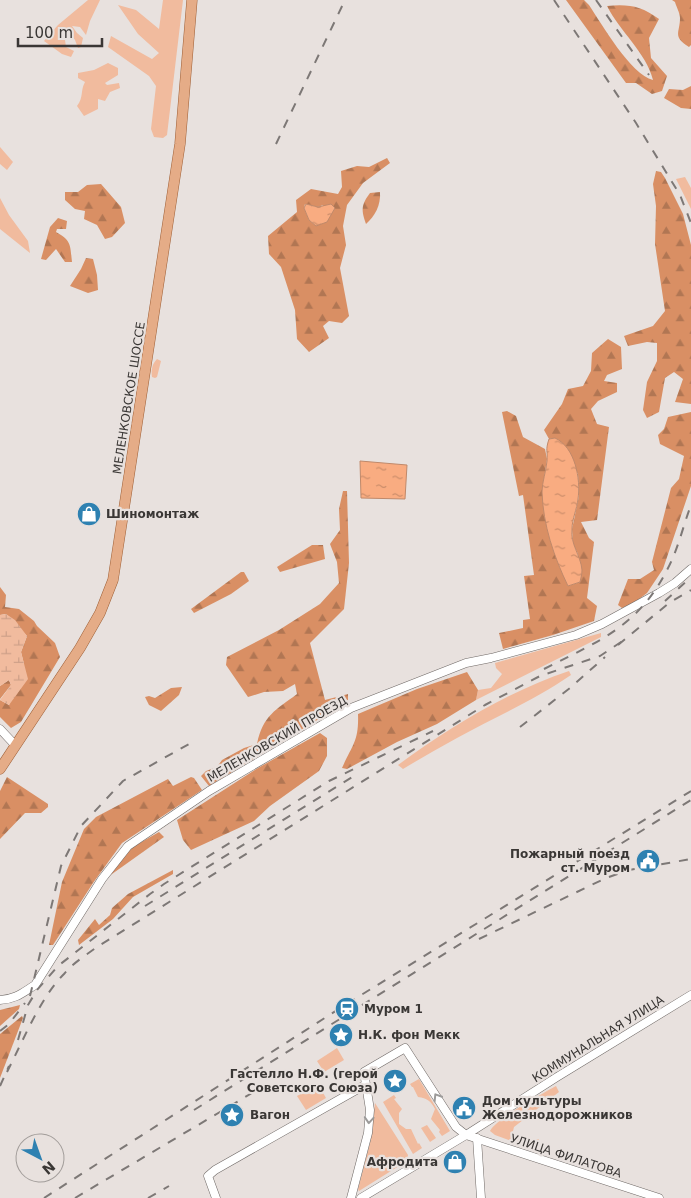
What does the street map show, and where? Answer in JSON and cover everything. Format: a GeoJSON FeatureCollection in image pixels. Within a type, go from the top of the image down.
{"type":"FeatureCollection","features":[{"type":"Feature","properties":{"kind":"main road","name":"МЕЛЕНКОВСКОЕ ШОССЕ"},"geometry":{"type":"LineString","coordinates":[[0,770],[80,648],[100,613],[113,580],[179,153],[192,0]]}},
{"type":"Feature","properties":{"kind":"street","name":"МЕЛЕНКОВСКИЙ ПРОЕЗД"},"geometry":{"type":"LineString","coordinates":[[0,1000],[24,994],[35,985],[102,879],[128,846],[209,791],[351,708],[466,663],[576,635],[602,624],[658,593],[691,569]]}},
{"type":"Feature","properties":{"kind":"street"},"geometry":{"type":"LineString","coordinates":[[0,729],[15,745]]}},
{"type":"Feature","properties":{"kind":"street","name":"КОММУНАЛЬНАЯ УЛИЦА"},"geometry":{"type":"LineString","coordinates":[[361,1198],[466,1136],[557,1077],[691,995]]}},
{"type":"Feature","properties":{"kind":"street"},"geometry":{"type":"LineString","coordinates":[[351,1198],[368,1133],[370,1110],[364,1072],[406,1048],[456,1127],[466,1136]]}},
{"type":"Feature","properties":{"kind":"street"},"geometry":{"type":"LineString","coordinates":[[216,1198],[208,1176],[215,1170],[365,1085]]}},
{"type":"Feature","properties":{"kind":"street","name":"УЛИЦА ФИЛАТОВА"},"geometry":{"type":"LineString","coordinates":[[466,1136],[660,1198]]}},
{"type":"Feature","properties":{"kind":"street"},"geometry":{"type":"LineString","coordinates":[[477,1138],[481,1198]]}},
{"type":"Feature","properties":{"kind":"street"},"geometry":{"type":"LineString","coordinates":[[355,1186],[357,1194],[361,1198]]}},
{"type":"Feature","properties":{"kind":"green space"},"geometry":{"type":"Polygon","coordinates":[[[88,0],[100,0],[86,35],[80,27],[72,26],[83,38],[81,47],[78,48],[70,33],[65,40],[66,47],[74,51],[71,57],[62,54],[44,41],[58,25],[88,0]]]}},
{"type":"Feature","properties":{"kind":"green space"},"geometry":{"type":"Polygon","coordinates":[[[163,0],[183,0],[167,135],[163,138],[154,137],[151,129],[156,86],[149,76],[108,47],[111,36],[152,59],[159,53],[138,34],[118,5],[136,10],[159,29],[163,0]]]}},
{"type":"Feature","properties":{"kind":"green space"},"geometry":{"type":"Polygon","coordinates":[[[566,0],[584,0],[626,59],[644,76],[653,80],[645,60],[607,6],[622,5],[634,7],[646,11],[659,19],[649,38],[651,58],[667,76],[662,91],[652,94],[636,83],[626,83],[566,0]]]}},
{"type":"Feature","properties":{"kind":"green space"},"geometry":{"type":"Polygon","coordinates":[[[672,0],[691,0],[691,45],[689,47],[680,40],[678,34],[680,16],[675,2],[672,0]]]}},
{"type":"Feature","properties":{"kind":"green space"},"geometry":{"type":"Polygon","coordinates":[[[108,63],[118,68],[118,75],[105,83],[107,85],[119,83],[120,88],[110,92],[105,101],[98,99],[98,109],[84,116],[77,106],[85,82],[78,78],[78,73],[94,70],[108,63]]]}},
{"type":"Feature","properties":{"kind":"green space"},"geometry":{"type":"Polygon","coordinates":[[[691,86],[691,109],[681,108],[664,98],[669,89],[683,90],[691,86]]]}},
{"type":"Feature","properties":{"kind":"green space"},"geometry":{"type":"Polygon","coordinates":[[[0,147],[13,162],[7,170],[0,164],[0,147]]]}},
{"type":"Feature","properties":{"kind":"green space"},"geometry":{"type":"Polygon","coordinates":[[[387,158],[390,163],[363,183],[347,205],[343,226],[346,245],[340,268],[349,316],[342,323],[329,321],[323,326],[329,338],[309,352],[297,339],[295,310],[281,267],[269,254],[268,236],[297,212],[296,200],[311,189],[338,194],[342,187],[341,171],[357,166],[369,167],[387,158]],[[305,204],[304,208],[309,220],[316,226],[323,205],[318,207],[305,204]]]}},
{"type":"Feature","properties":{"kind":"green space"},"geometry":{"type":"Polygon","coordinates":[[[656,171],[661,172],[665,178],[683,214],[691,245],[691,404],[675,402],[683,379],[674,372],[665,378],[659,412],[647,418],[643,410],[647,382],[657,361],[657,343],[647,342],[628,346],[624,336],[653,326],[665,311],[655,244],[656,206],[653,184],[656,171]]]}},
{"type":"Feature","properties":{"kind":"green space"},"geometry":{"type":"Polygon","coordinates":[[[685,177],[691,188],[691,209],[676,179],[685,177]]]}},
{"type":"Feature","properties":{"kind":"green space"},"geometry":{"type":"Polygon","coordinates":[[[101,184],[121,207],[125,223],[112,237],[105,239],[97,225],[84,219],[85,211],[75,209],[65,200],[65,192],[78,192],[87,185],[101,184]]]}},
{"type":"Feature","properties":{"kind":"green space"},"geometry":{"type":"Polygon","coordinates":[[[380,192],[377,210],[366,224],[363,215],[363,204],[370,193],[380,192]]]}},
{"type":"Feature","properties":{"kind":"green space"},"geometry":{"type":"Polygon","coordinates":[[[0,198],[9,215],[28,241],[30,253],[0,229],[0,198]]]}},
{"type":"Feature","properties":{"kind":"green space"},"geometry":{"type":"Polygon","coordinates":[[[58,218],[67,221],[66,229],[57,229],[56,232],[68,241],[72,262],[65,262],[56,249],[46,260],[41,259],[50,227],[58,218]]]}},
{"type":"Feature","properties":{"kind":"green space"},"geometry":{"type":"Polygon","coordinates":[[[86,258],[93,259],[98,290],[88,293],[70,286],[86,258]]]}},
{"type":"Feature","properties":{"kind":"green space"},"geometry":{"type":"Polygon","coordinates":[[[608,339],[621,347],[622,369],[607,375],[604,381],[617,383],[617,392],[598,401],[591,409],[597,424],[609,427],[597,520],[581,522],[589,538],[594,542],[587,598],[597,606],[594,621],[503,649],[499,633],[523,628],[523,620],[530,619],[524,576],[534,575],[523,495],[519,496],[502,412],[507,411],[516,416],[523,437],[545,449],[547,459],[542,492],[568,586],[580,582],[578,554],[573,544],[572,529],[579,496],[578,474],[555,438],[549,439],[544,430],[562,404],[568,389],[583,386],[591,371],[592,353],[608,339]]]}},
{"type":"Feature","properties":{"kind":"green space"},"geometry":{"type":"Polygon","coordinates":[[[157,359],[161,361],[157,377],[155,378],[152,377],[152,370],[157,359]]]}},
{"type":"Feature","properties":{"kind":"green space"},"geometry":{"type":"Polygon","coordinates":[[[691,412],[691,486],[663,569],[647,593],[634,603],[622,608],[618,605],[628,579],[640,579],[654,570],[652,562],[671,488],[679,479],[684,456],[660,444],[658,435],[664,429],[668,417],[691,412]]]}},
{"type":"Feature","properties":{"kind":"green space"},"geometry":{"type":"Polygon","coordinates":[[[343,491],[347,491],[349,563],[344,609],[310,643],[325,700],[348,694],[348,705],[327,714],[209,786],[201,776],[206,771],[217,767],[222,760],[244,748],[257,744],[263,726],[271,714],[297,694],[295,684],[283,691],[264,692],[248,697],[226,665],[227,657],[279,630],[320,604],[339,583],[337,562],[330,544],[340,530],[339,509],[343,491]]]}},
{"type":"Feature","properties":{"kind":"green space"},"geometry":{"type":"Polygon","coordinates":[[[312,545],[323,545],[325,559],[280,572],[277,567],[312,545]]]}},
{"type":"Feature","properties":{"kind":"green space"},"geometry":{"type":"Polygon","coordinates":[[[241,572],[244,572],[249,581],[231,594],[194,613],[191,609],[241,572]]]}},
{"type":"Feature","properties":{"kind":"green space"},"geometry":{"type":"Polygon","coordinates":[[[0,587],[6,595],[5,607],[19,609],[34,621],[55,643],[60,657],[21,722],[11,728],[0,717],[0,700],[9,705],[24,664],[21,652],[27,636],[6,614],[0,615],[0,587]]]}},
{"type":"Feature","properties":{"kind":"green space"},"geometry":{"type":"Polygon","coordinates":[[[6,614],[15,620],[27,636],[21,652],[28,679],[9,705],[0,700],[11,685],[9,680],[0,686],[0,615],[6,614]]]}},
{"type":"Feature","properties":{"kind":"green space"},"geometry":{"type":"Polygon","coordinates":[[[601,633],[601,637],[476,700],[478,690],[491,688],[502,674],[496,668],[495,663],[601,633]]]}},
{"type":"Feature","properties":{"kind":"green space"},"geometry":{"type":"Polygon","coordinates":[[[569,671],[571,675],[529,700],[403,769],[398,765],[438,737],[501,700],[569,671]]]}},
{"type":"Feature","properties":{"kind":"green space"},"geometry":{"type":"Polygon","coordinates":[[[467,672],[478,690],[476,700],[437,724],[397,742],[347,769],[342,768],[356,737],[358,714],[417,689],[467,672]]]}},
{"type":"Feature","properties":{"kind":"green space"},"geometry":{"type":"Polygon","coordinates":[[[9,680],[11,685],[0,699],[0,686],[9,680]]]}},
{"type":"Feature","properties":{"kind":"green space"},"geometry":{"type":"Polygon","coordinates":[[[182,687],[179,695],[161,711],[149,705],[145,697],[155,698],[171,688],[182,687]]]}},
{"type":"Feature","properties":{"kind":"green space"},"geometry":{"type":"Polygon","coordinates":[[[320,733],[327,738],[327,756],[319,771],[270,806],[254,821],[191,850],[183,840],[177,820],[258,768],[320,733]]]}},
{"type":"Feature","properties":{"kind":"green space"},"geometry":{"type":"Polygon","coordinates":[[[7,777],[48,804],[48,807],[41,813],[25,813],[0,839],[0,791],[7,777]]]}},
{"type":"Feature","properties":{"kind":"green space"},"geometry":{"type":"Polygon","coordinates":[[[191,777],[194,778],[202,790],[122,843],[93,883],[53,945],[49,945],[62,882],[84,829],[96,817],[168,779],[173,786],[191,777]]]}},
{"type":"Feature","properties":{"kind":"green space"},"geometry":{"type":"Polygon","coordinates":[[[159,832],[164,837],[105,879],[131,848],[159,832]]]}},
{"type":"Feature","properties":{"kind":"green space"},"geometry":{"type":"Polygon","coordinates":[[[173,870],[173,874],[133,897],[113,919],[79,945],[78,940],[95,919],[99,925],[110,915],[112,908],[128,894],[173,870]]]}},
{"type":"Feature","properties":{"kind":"green space"},"geometry":{"type":"Polygon","coordinates":[[[20,1005],[19,1009],[0,1026],[0,1010],[20,1005]]]}},
{"type":"Feature","properties":{"kind":"green space"},"geometry":{"type":"Polygon","coordinates":[[[22,1016],[23,1018],[0,1078],[0,1034],[22,1016]]]}},
{"type":"Feature","properties":{"kind":"green space"},"geometry":{"type":"Polygon","coordinates":[[[337,1048],[344,1060],[324,1072],[317,1061],[337,1048]]]}},
{"type":"Feature","properties":{"kind":"green space"},"geometry":{"type":"Polygon","coordinates":[[[419,1079],[450,1131],[442,1136],[439,1132],[440,1130],[431,1119],[435,1109],[428,1100],[418,1097],[410,1084],[419,1079]]]}},
{"type":"Feature","properties":{"kind":"green space"},"geometry":{"type":"Polygon","coordinates":[[[318,1084],[326,1098],[306,1110],[297,1096],[318,1084]]]}},
{"type":"Feature","properties":{"kind":"green space"},"geometry":{"type":"Polygon","coordinates":[[[556,1086],[559,1092],[514,1127],[512,1135],[527,1140],[539,1139],[534,1149],[495,1135],[490,1131],[510,1113],[556,1086]]]}},
{"type":"Feature","properties":{"kind":"green space"},"geometry":{"type":"Polygon","coordinates":[[[394,1095],[396,1098],[394,1099],[402,1109],[399,1113],[399,1124],[406,1129],[411,1129],[422,1148],[413,1154],[383,1102],[394,1095]]]}},
{"type":"Feature","properties":{"kind":"green space"},"geometry":{"type":"Polygon","coordinates":[[[375,1103],[408,1155],[407,1161],[359,1191],[370,1143],[375,1103]]]}},
{"type":"Feature","properties":{"kind":"green space"},"geometry":{"type":"Polygon","coordinates":[[[427,1125],[436,1138],[430,1142],[421,1128],[427,1125]]]}},
{"type":"Feature","properties":{"kind":"water"},"geometry":{"type":"Polygon","coordinates":[[[306,204],[318,207],[331,204],[335,208],[327,222],[316,226],[309,220],[304,208],[306,204]]]}},
{"type":"Feature","properties":{"kind":"water"},"geometry":{"type":"Polygon","coordinates":[[[555,438],[562,442],[572,456],[577,473],[579,491],[572,534],[582,573],[580,582],[568,586],[550,540],[543,504],[542,488],[547,461],[547,446],[549,439],[555,438]]]}},
{"type":"Feature","properties":{"kind":"water"},"geometry":{"type":"Polygon","coordinates":[[[360,461],[407,465],[405,499],[361,498],[360,461]]]}},
{"type":"Feature","properties":{"kind":"railway"},"geometry":{"type":"LineString","coordinates":[[276,144],[345,0]]}},
{"type":"Feature","properties":{"kind":"railway"},"geometry":{"type":"LineString","coordinates":[[554,0],[636,123],[680,195],[691,223]]}},
{"type":"Feature","properties":{"kind":"railway"},"geometry":{"type":"LineString","coordinates":[[596,0],[649,75]]}},
{"type":"Feature","properties":{"kind":"railway"},"geometry":{"type":"LineString","coordinates":[[544,669],[599,641],[614,631],[643,606],[656,590],[671,562],[691,505]]}},
{"type":"Feature","properties":{"kind":"railway"},"geometry":{"type":"LineString","coordinates":[[665,601],[691,577]]}},
{"type":"Feature","properties":{"kind":"railway"},"geometry":{"type":"LineString","coordinates":[[618,645],[669,603],[691,590]]}},
{"type":"Feature","properties":{"kind":"railway"},"geometry":{"type":"LineString","coordinates":[[7,1072],[32,1020],[47,995],[71,966],[97,947],[485,705],[540,676],[600,656],[624,640]]}},
{"type":"Feature","properties":{"kind":"railway"},"geometry":{"type":"LineString","coordinates":[[520,727],[570,688],[605,657]]}},
{"type":"Feature","properties":{"kind":"railway"},"geometry":{"type":"LineString","coordinates":[[18,1040],[28,1005],[37,990],[58,966],[150,894],[329,781],[433,731]]}},
{"type":"Feature","properties":{"kind":"railway"},"geometry":{"type":"LineString","coordinates":[[30,996],[61,866],[81,826],[123,781],[189,744]]}},
{"type":"Feature","properties":{"kind":"railway"},"geometry":{"type":"LineString","coordinates":[[145,906],[357,774]]}},
{"type":"Feature","properties":{"kind":"railway"},"geometry":{"type":"LineString","coordinates":[[44,1198],[345,1005],[691,791]]}},
{"type":"Feature","properties":{"kind":"railway"},"geometry":{"type":"LineString","coordinates":[[194,1110],[691,800]]}},
{"type":"Feature","properties":{"kind":"railway"},"geometry":{"type":"LineString","coordinates":[[479,939],[606,878],[629,870],[691,859]]}},
{"type":"Feature","properties":{"kind":"railway"},"geometry":{"type":"LineString","coordinates":[[0,1031],[9,1024],[25,1003]]}},
{"type":"Feature","properties":{"kind":"railway"},"geometry":{"type":"LineString","coordinates":[[0,1086],[9,1066]]}},
{"type":"Feature","properties":{"kind":"railway"},"geometry":{"type":"LineString","coordinates":[[75,1198],[252,1093]]}},
{"type":"Feature","properties":{"kind":"railway"},"geometry":{"type":"LineString","coordinates":[[148,1198],[169,1186]]}},
{"type":"Feature","properties":{"kind":"place","name":"Шиномонтаж"},"geometry":{"type":"Point","coordinates":[89,514]}},
{"type":"Feature","properties":{"kind":"place","name":"Пожарный поезд ст. Муром"},"geometry":{"type":"Point","coordinates":[648,861]}},
{"type":"Feature","properties":{"kind":"place","name":"Муром 1"},"geometry":{"type":"Point","coordinates":[347,1009]}},
{"type":"Feature","properties":{"kind":"place","name":"Н.К. фон Мекк"},"geometry":{"type":"Point","coordinates":[341,1035]}},
{"type":"Feature","properties":{"kind":"place","name":"Гастелло Н.Ф. (герой Советского Союза)"},"geometry":{"type":"Point","coordinates":[395,1081]}},
{"type":"Feature","properties":{"kind":"place","name":"Дом культуры Железнодорожников"},"geometry":{"type":"Point","coordinates":[464,1108]}},
{"type":"Feature","properties":{"kind":"place","name":"Вагон"},"geometry":{"type":"Point","coordinates":[232,1115]}},
{"type":"Feature","properties":{"kind":"place","name":"Афродита"},"geometry":{"type":"Point","coordinates":[455,1162]}}]}
